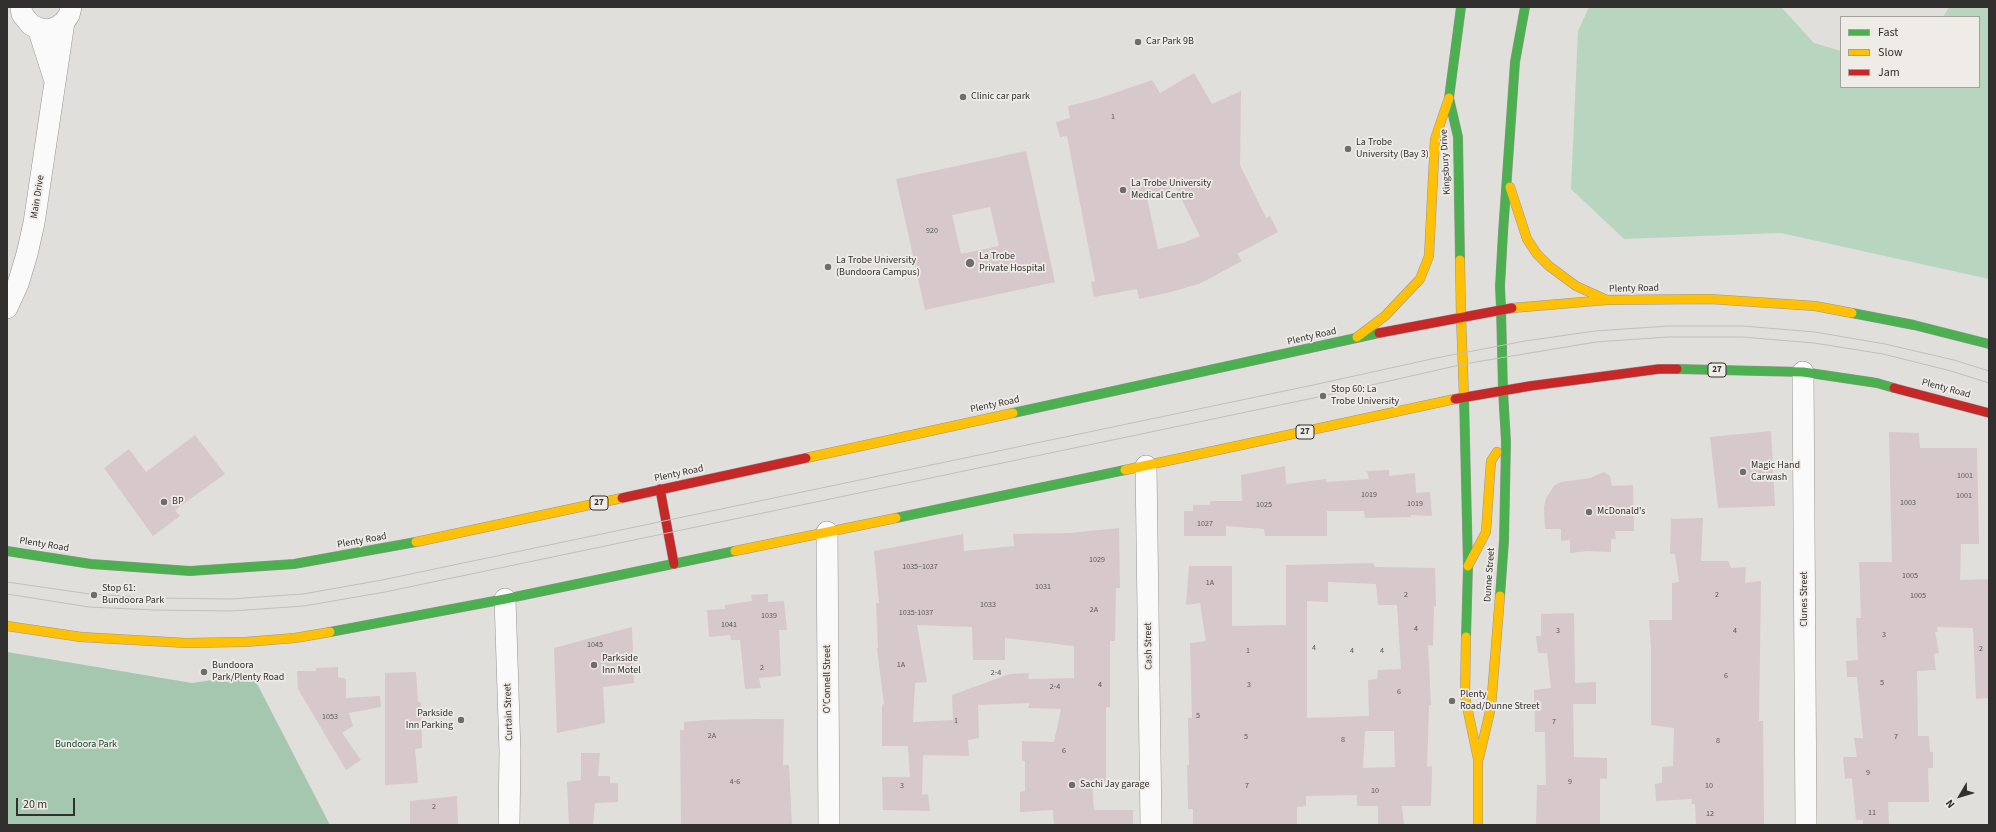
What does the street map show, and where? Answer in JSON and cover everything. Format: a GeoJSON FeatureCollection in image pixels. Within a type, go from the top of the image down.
{"type":"FeatureCollection","features":[{"type":"Feature","properties":{"kind":"main road","name":"Kingsbury Drive"},"geometry":{"type":"LineString","coordinates":[[1461,7],[1450,98],[1458,137],[1464,397]]}},
{"type":"Feature","properties":{"kind":"main road"},"geometry":{"type":"LineString","coordinates":[[1501,309],[1500,278],[1515,62],[1525,7]]}},
{"type":"Feature","properties":{"kind":"main road"},"geometry":{"type":"LineString","coordinates":[[1357,337],[1385,316],[1420,279],[1429,256],[1435,139],[1450,98]]}},
{"type":"Feature","properties":{"kind":"main road"},"geometry":{"type":"LineString","coordinates":[[1507,178],[1527,239],[1537,254],[1549,266],[1576,286],[1607,300]]}},
{"type":"Feature","properties":{"kind":"main road","name":"Plenty Road"},"geometry":{"type":"LineString","coordinates":[[7,551],[91,564],[190,571],[279,566],[393,547],[1285,354],[1357,337],[1501,309],[1607,300],[1710,299],[1815,306],[1914,325],[1989,344]]}},
{"type":"Feature","properties":{"kind":"main road","name":"Dunne Street"},"geometry":{"type":"LineString","coordinates":[[1478,759],[1491,707],[1504,541],[1506,454],[1501,309]]}},
{"type":"Feature","properties":{"kind":"main road","name":"Plenty Road"},"geometry":{"type":"LineString","coordinates":[[7,626],[81,637],[186,643],[245,642],[302,637],[505,599],[1146,466],[1464,397],[1503,390],[1659,370],[1775,370],[1803,372],[1877,383],[1989,413]]}},
{"type":"Feature","properties":{"kind":"main road","name":"Dunne Street"},"geometry":{"type":"LineString","coordinates":[[1464,397],[1468,566],[1465,697],[1469,722],[1478,759],[1478,825]]}},
{"type":"Feature","properties":{"kind":"main road"},"geometry":{"type":"LineString","coordinates":[[1468,566],[1486,532],[1492,457],[1498,452],[1506,454]]}},
{"type":"Feature","properties":{"kind":"main road"},"geometry":{"type":"LineString","coordinates":[[660,489],[674,564]]}},
{"type":"Feature","properties":{"kind":"main road"},"geometry":{"type":"LineString","coordinates":[[1489,599],[1500,590]]}},
{"type":"Feature","properties":{"kind":"main road"},"geometry":{"type":"LineString","coordinates":[[1466,619],[1477,609]]}},
{"type":"Feature","properties":{"kind":"street"},"geometry":{"type":"LineString","coordinates":[[7,12],[28,19],[49,30],[57,27],[67,15]]}},
{"type":"Feature","properties":{"kind":"street","name":"Main Drive"},"geometry":{"type":"LineString","coordinates":[[7,308],[18,284],[34,223],[55,82],[67,15]]}},
{"type":"Feature","properties":{"kind":"street","name":"Main Drive"},"geometry":{"type":"LineString","coordinates":[[28,19],[55,82]]}},
{"type":"Feature","properties":{"kind":"street","name":"Clunes Street"},"geometry":{"type":"LineString","coordinates":[[1803,372],[1806,825]]}},
{"type":"Feature","properties":{"kind":"street","name":"Cash Street"},"geometry":{"type":"LineString","coordinates":[[1146,466],[1151,825]]}},
{"type":"Feature","properties":{"kind":"street","name":"O'Connell Street"},"geometry":{"type":"LineString","coordinates":[[827,532],[829,825]]}},
{"type":"Feature","properties":{"kind":"street","name":"Curtain Street"},"geometry":{"type":"LineString","coordinates":[[505,599],[510,752],[509,825]]}},
{"type":"Feature","properties":{"kind":"green space"},"geometry":{"type":"Polygon","coordinates":[[[1589,7],[1781,7],[1814,43],[1840,51],[1840,88],[1980,88],[1980,16],[1944,16],[1949,7],[1989,7],[1989,279],[1781,233],[1624,239],[1571,189],[1578,31],[1589,7]]]}},
{"type":"Feature","properties":{"kind":"green space","name":"Bundoora Park"},"geometry":{"type":"Polygon","coordinates":[[[7,652],[192,683],[252,674],[330,825],[7,825],[7,652]]]}},
{"type":"Feature","properties":{"kind":"building","name":"La Trobe University Medical Centre"},"geometry":{"type":"Polygon","coordinates":[[[1194,73],[1212,104],[1241,91],[1240,165],[1266,218],[1270,216],[1278,232],[1237,254],[1242,261],[1201,283],[1171,292],[1139,299],[1137,289],[1094,297],[1091,282],[1095,281],[1067,136],[1060,137],[1056,122],[1070,118],[1068,106],[1100,98],[1152,80],[1160,93],[1194,73]],[[1175,186],[1161,194],[1147,198],[1158,249],[1183,243],[1200,236],[1175,186]]]}},
{"type":"Feature","properties":{"kind":"building","name":"La Trobe Private Hospital"},"geometry":{"type":"Polygon","coordinates":[[[1026,151],[1055,282],[925,310],[896,179],[1026,151]],[[990,207],[952,215],[961,254],[999,246],[990,207]]]}},
{"type":"Feature","properties":{"kind":"building","name":"Magic Hand Carwash"},"geometry":{"type":"Polygon","coordinates":[[[1771,431],[1775,506],[1718,508],[1710,437],[1771,431]]]}},
{"type":"Feature","properties":{"kind":"building"},"geometry":{"type":"Polygon","coordinates":[[[1889,432],[1919,433],[1920,448],[1977,448],[1979,544],[1961,544],[1960,580],[1989,579],[1989,698],[1976,699],[1973,628],[1937,627],[1938,632],[1935,632],[1939,653],[1934,654],[1936,670],[1917,671],[1918,736],[1929,736],[1930,752],[1933,752],[1933,768],[1928,768],[1929,802],[1888,802],[1889,825],[1863,825],[1863,820],[1856,820],[1852,778],[1845,779],[1843,757],[1857,757],[1854,738],[1863,738],[1857,677],[1847,677],[1846,661],[1858,660],[1856,618],[1861,618],[1859,562],[1892,562],[1889,432]]]}},
{"type":"Feature","properties":{"kind":"building"},"geometry":{"type":"Polygon","coordinates":[[[195,435],[225,474],[175,510],[180,516],[153,536],[104,468],[129,449],[146,472],[195,435]]]}},
{"type":"Feature","properties":{"kind":"building"},"geometry":{"type":"Polygon","coordinates":[[[1285,466],[1286,484],[1326,479],[1326,482],[1369,479],[1367,471],[1389,470],[1389,476],[1415,473],[1416,493],[1430,492],[1432,516],[1411,515],[1411,517],[1365,518],[1364,511],[1327,511],[1327,536],[1265,536],[1264,529],[1226,526],[1226,536],[1184,536],[1184,511],[1193,511],[1193,505],[1210,505],[1210,501],[1242,501],[1241,475],[1285,466]]]}},
{"type":"Feature","properties":{"kind":"building","name":"McDonald's"},"geometry":{"type":"Polygon","coordinates":[[[1604,472],[1610,476],[1612,486],[1633,485],[1634,531],[1615,531],[1616,539],[1611,539],[1611,552],[1588,551],[1570,553],[1570,540],[1561,541],[1561,529],[1545,529],[1544,507],[1546,498],[1554,486],[1561,482],[1590,478],[1604,472]]]}},
{"type":"Feature","properties":{"kind":"building"},"geometry":{"type":"Polygon","coordinates":[[[1703,518],[1701,561],[1728,561],[1731,568],[1746,567],[1745,583],[1761,581],[1759,721],[1763,721],[1764,825],[1696,825],[1695,804],[1691,804],[1692,799],[1656,801],[1655,784],[1662,783],[1662,767],[1673,766],[1674,728],[1651,725],[1651,647],[1649,620],[1672,620],[1672,583],[1679,582],[1675,554],[1670,554],[1671,519],[1703,518]]]}},
{"type":"Feature","properties":{"kind":"building"},"geometry":{"type":"Polygon","coordinates":[[[1119,528],[1120,588],[1116,588],[1115,641],[1110,641],[1110,707],[1106,707],[1106,781],[1092,781],[1094,810],[1133,810],[1133,825],[1054,825],[1053,810],[1020,812],[1020,792],[1025,791],[1025,761],[1022,761],[1022,741],[1054,742],[1061,709],[1028,708],[1030,703],[978,705],[979,738],[968,740],[969,756],[923,755],[922,795],[928,794],[930,811],[883,810],[882,777],[910,777],[908,746],[882,746],[882,705],[884,704],[877,649],[876,603],[879,603],[874,551],[963,534],[964,551],[1014,546],[1013,534],[1069,533],[1119,528]],[[917,625],[927,682],[915,683],[913,722],[953,720],[952,695],[1010,674],[1029,673],[1028,679],[1074,678],[1074,646],[1005,638],[1005,660],[973,660],[972,627],[917,625]]]}},
{"type":"Feature","properties":{"kind":"building"},"geometry":{"type":"Polygon","coordinates":[[[1373,563],[1375,567],[1435,568],[1436,606],[1434,606],[1433,646],[1428,645],[1431,705],[1429,705],[1427,767],[1432,766],[1431,806],[1402,806],[1404,825],[1378,825],[1378,806],[1357,806],[1357,795],[1306,796],[1306,806],[1297,807],[1297,825],[1193,825],[1193,809],[1188,809],[1187,765],[1189,765],[1188,718],[1192,718],[1190,643],[1206,641],[1200,603],[1186,605],[1189,566],[1232,566],[1232,626],[1286,625],[1286,565],[1373,563]],[[1328,582],[1328,602],[1307,601],[1307,718],[1369,716],[1368,680],[1377,679],[1378,670],[1401,669],[1397,605],[1378,605],[1376,584],[1328,582]],[[1365,731],[1363,768],[1395,767],[1394,731],[1365,731]]]}},
{"type":"Feature","properties":{"kind":"building"},"geometry":{"type":"Polygon","coordinates":[[[768,594],[768,602],[784,601],[787,630],[779,630],[781,676],[759,678],[761,688],[745,689],[740,640],[731,640],[730,635],[709,637],[707,610],[725,609],[725,605],[752,601],[751,595],[768,594]]]}},
{"type":"Feature","properties":{"kind":"building"},"geometry":{"type":"Polygon","coordinates":[[[1574,613],[1575,683],[1596,682],[1596,704],[1573,704],[1574,757],[1607,758],[1607,779],[1600,778],[1600,825],[1536,825],[1537,785],[1546,785],[1545,732],[1535,732],[1534,690],[1551,688],[1547,653],[1538,653],[1536,636],[1541,636],[1541,614],[1574,613]]]}},
{"type":"Feature","properties":{"kind":"building","name":"Parkside Inn Motel"},"geometry":{"type":"Polygon","coordinates":[[[632,627],[634,683],[603,687],[605,723],[557,733],[554,648],[632,627]]]}},
{"type":"Feature","properties":{"kind":"building"},"geometry":{"type":"Polygon","coordinates":[[[338,667],[338,677],[346,679],[346,698],[380,696],[381,707],[349,713],[353,726],[342,733],[361,760],[346,770],[298,689],[297,671],[316,671],[316,668],[338,667]]]}},
{"type":"Feature","properties":{"kind":"building"},"geometry":{"type":"Polygon","coordinates":[[[416,672],[418,701],[421,703],[422,748],[415,749],[418,783],[385,785],[385,673],[416,672]]]}},
{"type":"Feature","properties":{"kind":"building"},"geometry":{"type":"Polygon","coordinates":[[[784,719],[783,765],[789,765],[792,825],[681,825],[680,730],[684,730],[684,722],[784,719]]]}},
{"type":"Feature","properties":{"kind":"building"},"geometry":{"type":"Polygon","coordinates":[[[581,753],[600,753],[598,776],[610,776],[610,783],[618,783],[618,802],[595,803],[593,825],[569,825],[567,782],[581,780],[581,753]]]}},
{"type":"Feature","properties":{"kind":"building"},"geometry":{"type":"Polygon","coordinates":[[[457,796],[458,825],[410,825],[410,801],[457,796]]]}},
{"type":"Feature","properties":{"kind":"tram line"},"geometry":{"type":"LineString","coordinates":[[7,582],[90,594],[156,598],[230,599],[303,594],[382,580],[1436,358],[1525,341],[1595,331],[1668,326],[1743,326],[1815,332],[1885,344],[1954,360],[1989,371]]}},
{"type":"Feature","properties":{"kind":"tram line"},"geometry":{"type":"LineString","coordinates":[[7,594],[89,607],[155,610],[231,611],[304,606],[385,592],[1323,396],[1464,364],[1596,342],[1668,337],[1742,337],[1814,343],[1883,354],[1951,371],[1989,383]]}},
{"type":"Feature","properties":{"kind":"traffic: fast"},"geometry":{"type":"LineString","coordinates":[[1460,260],[1458,137],[1449,98],[1461,7]]}},
{"type":"Feature","properties":{"kind":"traffic: fast"},"geometry":{"type":"LineString","coordinates":[[1501,309],[1500,286],[1503,233],[1515,62],[1525,7]]}},
{"type":"Feature","properties":{"kind":"traffic: fast"},"geometry":{"type":"LineString","coordinates":[[1501,309],[1503,390]]}},
{"type":"Feature","properties":{"kind":"traffic: fast"},"geometry":{"type":"LineString","coordinates":[[1852,313],[1914,325],[1989,344]]}},
{"type":"Feature","properties":{"kind":"traffic: fast"},"geometry":{"type":"LineString","coordinates":[[1013,413],[1379,333]]}},
{"type":"Feature","properties":{"kind":"traffic: fast"},"geometry":{"type":"LineString","coordinates":[[1677,369],[1803,372],[1877,383],[1894,388]]}},
{"type":"Feature","properties":{"kind":"traffic: fast"},"geometry":{"type":"LineString","coordinates":[[1500,596],[1504,541],[1506,442],[1503,390]]}},
{"type":"Feature","properties":{"kind":"traffic: fast"},"geometry":{"type":"LineString","coordinates":[[1464,397],[1468,566],[1466,637]]}},
{"type":"Feature","properties":{"kind":"traffic: fast"},"geometry":{"type":"LineString","coordinates":[[896,518],[1125,470]]}},
{"type":"Feature","properties":{"kind":"traffic: fast"},"geometry":{"type":"LineString","coordinates":[[7,551],[91,564],[190,571],[294,564],[416,542]]}},
{"type":"Feature","properties":{"kind":"traffic: fast"},"geometry":{"type":"LineString","coordinates":[[330,632],[505,599],[735,551]]}},
{"type":"Feature","properties":{"kind":"traffic: slow"},"geometry":{"type":"LineString","coordinates":[[1357,337],[1385,316],[1420,279],[1429,256],[1435,139],[1449,98]]}},
{"type":"Feature","properties":{"kind":"traffic: slow"},"geometry":{"type":"LineString","coordinates":[[1510,187],[1527,239],[1537,254],[1549,266],[1576,286],[1607,300]]}},
{"type":"Feature","properties":{"kind":"traffic: slow"},"geometry":{"type":"LineString","coordinates":[[1460,260],[1461,317]]}},
{"type":"Feature","properties":{"kind":"traffic: slow"},"geometry":{"type":"LineString","coordinates":[[1512,308],[1607,300],[1710,299],[1815,306],[1852,313]]}},
{"type":"Feature","properties":{"kind":"traffic: slow"},"geometry":{"type":"LineString","coordinates":[[1461,317],[1464,397]]}},
{"type":"Feature","properties":{"kind":"traffic: slow"},"geometry":{"type":"LineString","coordinates":[[1125,470],[1455,399]]}},
{"type":"Feature","properties":{"kind":"traffic: slow"},"geometry":{"type":"LineString","coordinates":[[806,458],[1013,413]]}},
{"type":"Feature","properties":{"kind":"traffic: slow"},"geometry":{"type":"LineString","coordinates":[[1468,566],[1486,532],[1491,461],[1497,452]]}},
{"type":"Feature","properties":{"kind":"traffic: slow"},"geometry":{"type":"LineString","coordinates":[[416,542],[622,498]]}},
{"type":"Feature","properties":{"kind":"traffic: slow"},"geometry":{"type":"LineString","coordinates":[[735,551],[896,518]]}},
{"type":"Feature","properties":{"kind":"traffic: slow"},"geometry":{"type":"LineString","coordinates":[[1479,758],[1491,707],[1500,596]]}},
{"type":"Feature","properties":{"kind":"traffic: slow"},"geometry":{"type":"LineString","coordinates":[[7,626],[81,637],[186,643],[245,642],[295,638],[330,632]]}},
{"type":"Feature","properties":{"kind":"traffic: slow"},"geometry":{"type":"LineString","coordinates":[[1466,637],[1465,697],[1478,759],[1478,825]]}},
{"type":"Feature","properties":{"kind":"traffic: jam"},"geometry":{"type":"LineString","coordinates":[[1379,333],[1512,308]]}},
{"type":"Feature","properties":{"kind":"traffic: jam"},"geometry":{"type":"LineString","coordinates":[[1455,399],[1530,386],[1659,369],[1677,369]]}},
{"type":"Feature","properties":{"kind":"traffic: jam"},"geometry":{"type":"LineString","coordinates":[[1894,388],[1989,413]]}},
{"type":"Feature","properties":{"kind":"traffic: jam"},"geometry":{"type":"LineString","coordinates":[[622,498],[806,458]]}},
{"type":"Feature","properties":{"kind":"traffic: jam"},"geometry":{"type":"LineString","coordinates":[[660,489],[674,564]]}},
{"type":"Feature","properties":{"kind":"place","name":"Car Park 9B"},"geometry":{"type":"Point","coordinates":[1138,42]}},
{"type":"Feature","properties":{"kind":"place","name":"Clinic car park"},"geometry":{"type":"Point","coordinates":[963,97]}},
{"type":"Feature","properties":{"kind":"place","name":"La Trobe University (Bay 3)"},"geometry":{"type":"Point","coordinates":[1348,149]}},
{"type":"Feature","properties":{"kind":"place","name":"La Trobe University Medical Centre"},"geometry":{"type":"Point","coordinates":[1123,190]}},
{"type":"Feature","properties":{"kind":"place","name":"La Trobe Private Hospital"},"geometry":{"type":"Point","coordinates":[970,263]}},
{"type":"Feature","properties":{"kind":"place","name":"La Trobe University (Bundoora Campus)"},"geometry":{"type":"Point","coordinates":[828,267]}},
{"type":"Feature","properties":{"kind":"place","name":"Stop 60: La Trobe University"},"geometry":{"type":"Point","coordinates":[1323,396]}},
{"type":"Feature","properties":{"kind":"place","name":"Magic Hand Carwash"},"geometry":{"type":"Point","coordinates":[1743,472]}},
{"type":"Feature","properties":{"kind":"place","name":"BP"},"geometry":{"type":"Point","coordinates":[164,502]}},
{"type":"Feature","properties":{"kind":"place","name":"McDonald's"},"geometry":{"type":"Point","coordinates":[1589,512]}},
{"type":"Feature","properties":{"kind":"place","name":"Stop 61: Bundoora Park"},"geometry":{"type":"Point","coordinates":[94,595]}},
{"type":"Feature","properties":{"kind":"place","name":"Parkside Inn Motel"},"geometry":{"type":"Point","coordinates":[594,665]}},
{"type":"Feature","properties":{"kind":"place","name":"Bundoora Park/Plenty Road"},"geometry":{"type":"Point","coordinates":[204,672]}},
{"type":"Feature","properties":{"kind":"place","name":"Plenty Road/Dunne Street"},"geometry":{"type":"Point","coordinates":[1452,701]}},
{"type":"Feature","properties":{"kind":"place","name":"Parkside Inn Parking"},"geometry":{"type":"Point","coordinates":[461,720]}},
{"type":"Feature","properties":{"kind":"place","name":"Sachi Jay garage"},"geometry":{"type":"Point","coordinates":[1072,785]}}]}
